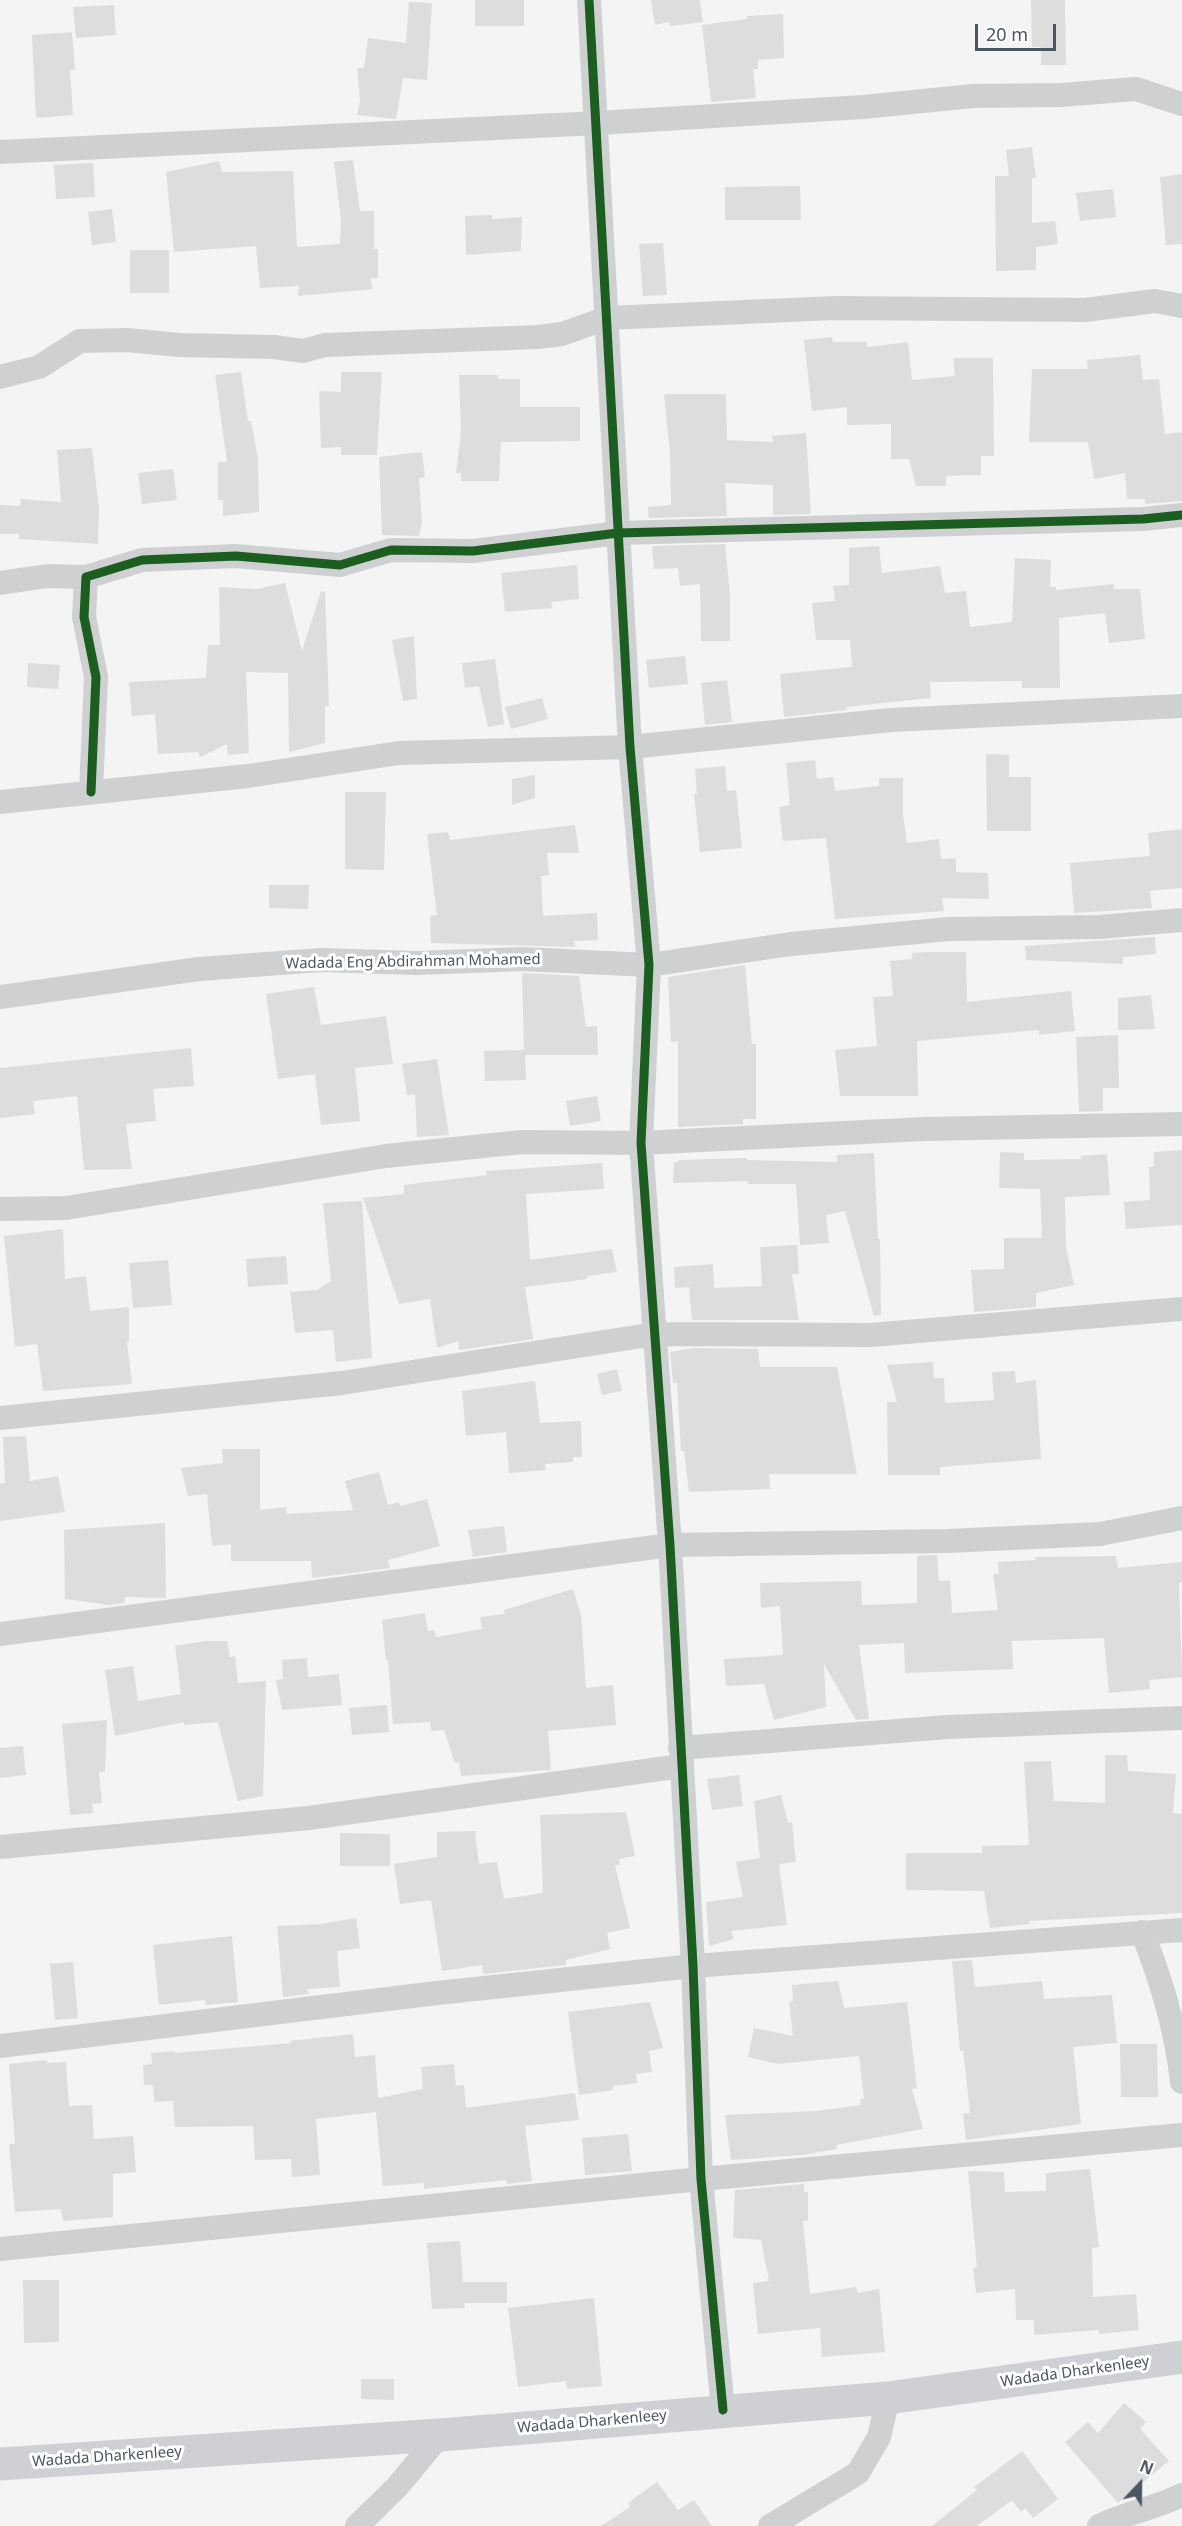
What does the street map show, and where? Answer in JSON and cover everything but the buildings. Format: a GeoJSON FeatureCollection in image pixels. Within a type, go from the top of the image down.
{"type":"FeatureCollection","features":[{"type":"Feature","properties":{"kind":"main road","name":"Wadada Dharkenleey"},"geometry":{"type":"LineString","coordinates":[[0,2464],[440,2435],[888,2398],[1182,2357]]}},
{"type":"Feature","properties":{"kind":"street"},"geometry":{"type":"LineString","coordinates":[[589,0],[598,123],[630,747],[649,965],[641,1143],[670,1545],[693,1966],[701,2179],[723,2410]]}},
{"type":"Feature","properties":{"kind":"street"},"geometry":{"type":"LineString","coordinates":[[0,152],[598,123],[863,107],[973,96],[1061,95],[1136,89],[1182,104]]}},
{"type":"Feature","properties":{"kind":"street"},"geometry":{"type":"LineString","coordinates":[[0,377],[39,367],[81,341],[127,340],[179,345],[274,347],[303,351],[324,345],[538,338],[562,334],[607,318],[835,308],[1085,310],[1155,301],[1182,306]]}},
{"type":"Feature","properties":{"kind":"street"},"geometry":{"type":"LineString","coordinates":[[0,583],[48,576],[86,577],[142,560],[236,556],[340,565],[391,550],[473,551],[618,533],[1143,519],[1182,515]]}},
{"type":"Feature","properties":{"kind":"street"},"geometry":{"type":"LineString","coordinates":[[86,577],[84,617],[96,677],[91,792]]}},
{"type":"Feature","properties":{"kind":"street"},"geometry":{"type":"LineString","coordinates":[[0,802],[248,776],[399,753],[630,747],[891,720],[1182,706]]}},
{"type":"Feature","properties":{"kind":"street","name":"Wadada Eng Abdirahman Mohamed"},"geometry":{"type":"LineString","coordinates":[[0,997],[199,969],[321,960],[417,963],[522,959],[649,965],[791,944],[949,929],[1099,927],[1182,920]]}},
{"type":"Feature","properties":{"kind":"street"},"geometry":{"type":"LineString","coordinates":[[0,1209],[66,1208],[386,1156],[522,1143],[641,1143],[925,1129],[1182,1124]]}},
{"type":"Feature","properties":{"kind":"street"},"geometry":{"type":"LineString","coordinates":[[0,1418],[342,1383],[655,1334],[871,1335],[1182,1309]]}},
{"type":"Feature","properties":{"kind":"street"},"geometry":{"type":"LineString","coordinates":[[0,1634],[670,1545],[947,1541],[1100,1534],[1182,1518]]}},
{"type":"Feature","properties":{"kind":"street"},"geometry":{"type":"LineString","coordinates":[[0,1847],[309,1818],[681,1757],[948,1727],[1182,1718]]}},
{"type":"Feature","properties":{"kind":"street"},"geometry":{"type":"LineString","coordinates":[[0,2046],[437,1993],[693,1966],[1182,1930]]}},
{"type":"Feature","properties":{"kind":"street"},"geometry":{"type":"LineString","coordinates":[[1142,1932],[1162,1981],[1175,2027],[1182,2082]]}},
{"type":"Feature","properties":{"kind":"street"},"geometry":{"type":"LineString","coordinates":[[0,2249],[701,2179],[1182,2136]]}},
{"type":"Feature","properties":{"kind":"street"},"geometry":{"type":"LineString","coordinates":[[770,2526],[858,2473],[879,2437],[888,2398]]}},
{"type":"Feature","properties":{"kind":"street"},"geometry":{"type":"LineString","coordinates":[[357,2526],[398,2487],[440,2435]]}},
{"type":"Feature","properties":{"kind":"street"},"geometry":{"type":"LineString","coordinates":[[1100,2526],[1122,2515],[1158,2506],[1182,2495]]}},
{"type":"Feature","properties":{"kind":"cycle path"},"geometry":{"type":"LineString","coordinates":[[589,0],[630,747],[649,965],[641,1143],[670,1545],[693,1966],[701,2179],[723,2410]]}},
{"type":"Feature","properties":{"kind":"cycle path"},"geometry":{"type":"LineString","coordinates":[[91,792],[96,677],[84,617],[86,577],[142,560],[236,556],[340,565],[391,550],[473,551],[618,533],[1143,519],[1182,515]]}}]}
